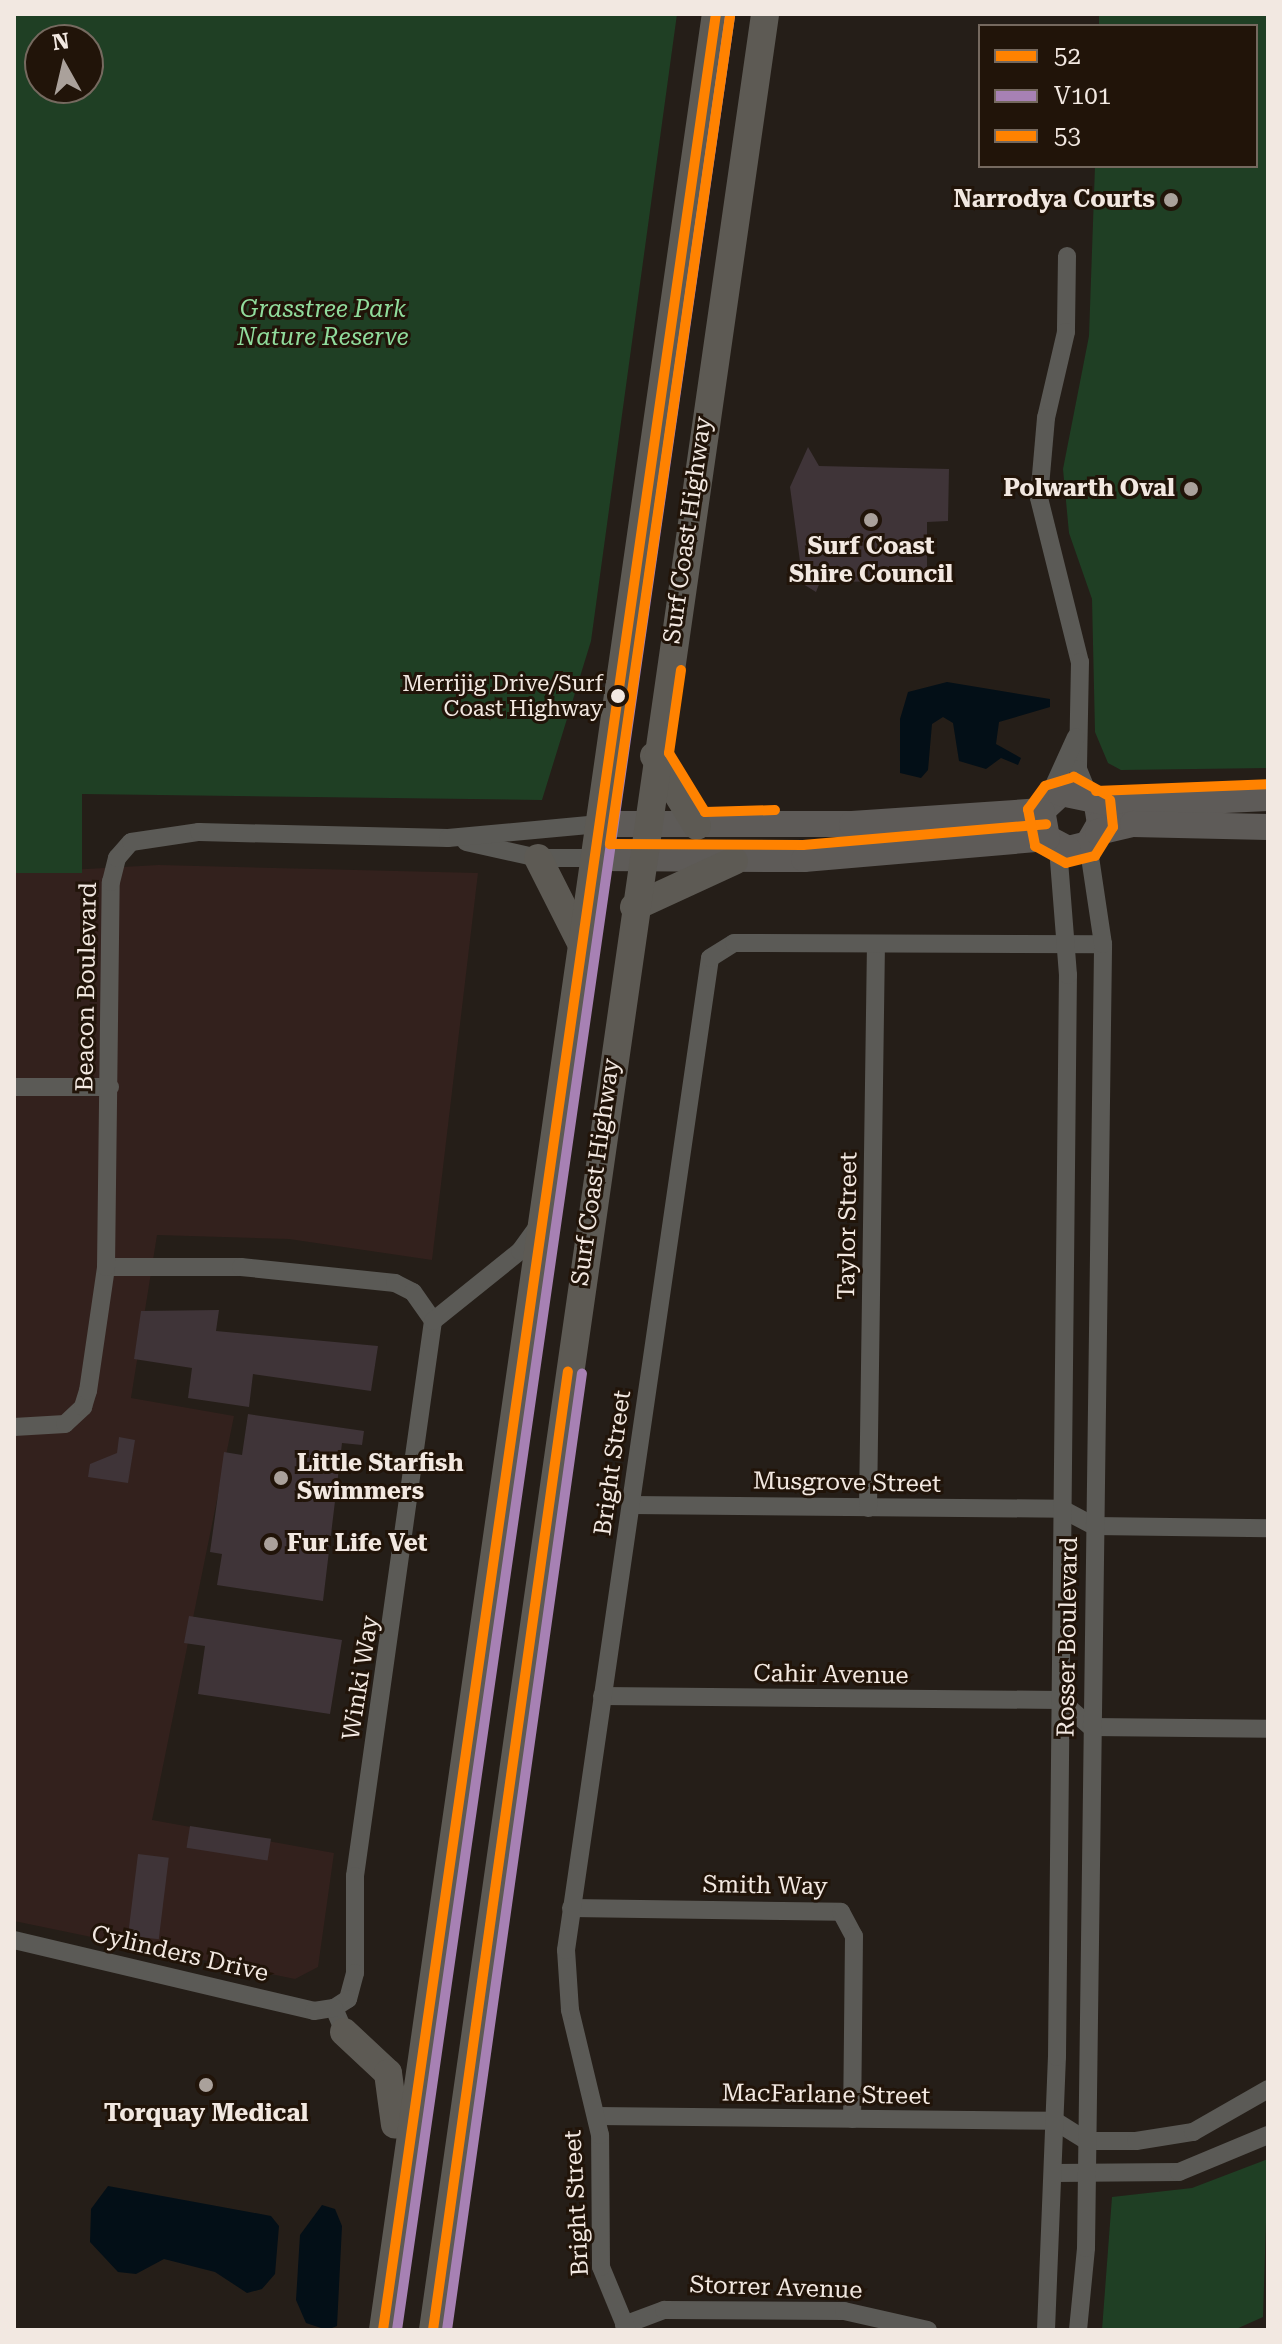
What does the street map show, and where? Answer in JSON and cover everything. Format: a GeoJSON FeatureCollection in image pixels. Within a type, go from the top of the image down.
{"type":"FeatureCollection","features":[{"type":"Feature","properties":{"kind":"main road","name":"Surf Coast Highway"},"geometry":{"type":"LineString","coordinates":[[383,2330],[390,2253],[716,14]]}},
{"type":"Feature","properties":{"kind":"main road","name":"Surf Coast Highway"},"geometry":{"type":"LineString","coordinates":[[433,2330],[634,907],[638,859],[765,14]]}},
{"type":"Feature","properties":{"kind":"main road"},"geometry":{"type":"LineString","coordinates":[[654,756],[697,826]]}},
{"type":"Feature","properties":{"kind":"main road"},"geometry":{"type":"LineString","coordinates":[[538,858],[581,944]]}},
{"type":"Feature","properties":{"kind":"main road"},"geometry":{"type":"LineString","coordinates":[[634,907],[734,861]]}},
{"type":"Feature","properties":{"kind":"main road"},"geometry":{"type":"LineString","coordinates":[[339,2020],[373,2053],[394,2091],[384,2218],[390,2253]]}},
{"type":"Feature","properties":{"kind":"street"},"geometry":{"type":"LineString","coordinates":[[1067,256],[1066,332],[1046,418],[1039,498],[1047,550],[1076,638],[1078,769],[1093,802],[1093,838]]}},
{"type":"Feature","properties":{"kind":"street"},"geometry":{"type":"LineString","coordinates":[[1052,842],[1044,807],[1079,731]]}},
{"type":"Feature","properties":{"kind":"street"},"geometry":{"type":"LineString","coordinates":[[599,824],[697,826],[1044,807],[1072,791],[1093,802],[1268,798]]}},
{"type":"Feature","properties":{"kind":"street","name":"Beacon Boulevard"},"geometry":{"type":"LineString","coordinates":[[14,1427],[65,1424],[83,1407],[106,1267],[111,882],[117,858],[131,842],[199,832],[448,838],[599,824]]}},
{"type":"Feature","properties":{"kind":"street"},"geometry":{"type":"LineString","coordinates":[[594,858],[734,861],[1052,842],[1093,838],[1133,824],[1268,827]]}},
{"type":"Feature","properties":{"kind":"street","name":"Beacon Boulevard"},"geometry":{"type":"LineString","coordinates":[[448,838],[538,858],[594,858]]}},
{"type":"Feature","properties":{"kind":"street","name":"Rosser Boulevard"},"geometry":{"type":"LineString","coordinates":[[1078,2330],[1087,2173],[1103,944],[1093,838]]}},
{"type":"Feature","properties":{"kind":"street","name":"Rosser Boulevard"},"geometry":{"type":"LineString","coordinates":[[1046,2330],[1055,2121],[1067,946],[1052,842]]}},
{"type":"Feature","properties":{"kind":"street","name":"Bright Street"},"geometry":{"type":"LineString","coordinates":[[625,2327],[601,2267],[597,2116],[567,1989],[571,1908],[710,958],[734,943],[1067,946]]}},
{"type":"Feature","properties":{"kind":"street"},"geometry":{"type":"LineString","coordinates":[[1067,946],[1103,944]]}},
{"type":"Feature","properties":{"kind":"street","name":"Taylor Street"},"geometry":{"type":"LineString","coordinates":[[868,1508],[876,945]]}},
{"type":"Feature","properties":{"kind":"street"},"geometry":{"type":"LineString","coordinates":[[14,1087],[110,1087]]}},
{"type":"Feature","properties":{"kind":"street"},"geometry":{"type":"LineString","coordinates":[[106,1267],[241,1267],[395,1283],[413,1292],[433,1321],[520,1251],[539,1225]]}},
{"type":"Feature","properties":{"kind":"street","name":"Winki Way"},"geometry":{"type":"LineString","coordinates":[[339,2020],[355,1973],[355,1876],[433,1321]]}},
{"type":"Feature","properties":{"kind":"street","name":"Musgrove Street"},"geometry":{"type":"LineString","coordinates":[[631,1505],[1062,1509]]}},
{"type":"Feature","properties":{"kind":"street"},"geometry":{"type":"LineString","coordinates":[[1062,1509],[1094,1526],[1268,1528]]}},
{"type":"Feature","properties":{"kind":"street","name":"Cahir Avenue"},"geometry":{"type":"LineString","coordinates":[[602,1696],[1060,1700]]}},
{"type":"Feature","properties":{"kind":"street"},"geometry":{"type":"LineString","coordinates":[[1060,1700],[1091,1727],[1268,1729]]}},
{"type":"Feature","properties":{"kind":"street","name":"Smith Way"},"geometry":{"type":"LineString","coordinates":[[571,1908],[830,1910],[849,1917],[852,2119]]}},
{"type":"Feature","properties":{"kind":"street","name":"Cylinders Drive"},"geometry":{"type":"LineString","coordinates":[[14,1940],[314,2011],[339,2020]]}},
{"type":"Feature","properties":{"kind":"street"},"geometry":{"type":"LineString","coordinates":[[1055,2121],[1087,2141],[1193,2132],[1268,2089]]}},
{"type":"Feature","properties":{"kind":"street","name":"MacFarlane Street"},"geometry":{"type":"LineString","coordinates":[[597,2116],[1055,2121]]}},
{"type":"Feature","properties":{"kind":"street"},"geometry":{"type":"LineString","coordinates":[[1054,2173],[1179,2172],[1268,2135]]}},
{"type":"Feature","properties":{"kind":"street","name":"Storrer Avenue"},"geometry":{"type":"LineString","coordinates":[[625,2327],[664,2310],[844,2311],[928,2330]]}},
{"type":"Feature","properties":{"kind":"shaded area"},"geometry":{"type":"Polygon","coordinates":[[[947,682],[1050,699],[1050,707],[999,722],[996,744],[1021,758],[1018,765],[1001,758],[986,769],[959,761],[953,723],[943,717],[932,724],[928,770],[921,778],[900,773],[900,719],[908,692],[947,682]]]}},
{"type":"Feature","properties":{"kind":"shaded area"},"geometry":{"type":"Polygon","coordinates":[[[159,865],[478,873],[432,1260],[289,1239],[157,1235],[131,1398],[234,1416],[152,1820],[334,1853],[318,1967],[295,1979],[14,1921],[14,873],[159,865]]]}},
{"type":"Feature","properties":{"kind":"shaded area"},"geometry":{"type":"Polygon","coordinates":[[[108,2186],[271,2216],[279,2226],[275,2274],[262,2289],[247,2293],[215,2272],[164,2259],[136,2274],[118,2272],[90,2242],[91,2209],[108,2186]]]}},
{"type":"Feature","properties":{"kind":"shaded area"},"geometry":{"type":"Polygon","coordinates":[[[322,2205],[335,2209],[342,2226],[337,2326],[327,2330],[306,2323],[296,2300],[300,2235],[322,2205]]]}},
{"type":"Feature","properties":{"kind":"green space","name":"Grasstree Park Nature Reserve"},"geometry":{"type":"Polygon","coordinates":[[[14,14],[677,14],[591,641],[542,800],[82,794],[82,873],[14,873],[14,14]]]}},
{"type":"Feature","properties":{"kind":"green space"},"geometry":{"type":"Polygon","coordinates":[[[1099,14],[1268,14],[1268,768],[1121,770],[1108,763],[1095,732],[1092,599],[1069,533],[1063,469],[1089,336],[1095,168],[1258,168],[1258,24],[1099,24],[1099,14]]]}},
{"type":"Feature","properties":{"kind":"green space"},"geometry":{"type":"Polygon","coordinates":[[[1268,2159],[1263,2317],[1234,2330],[1102,2330],[1112,2197],[1192,2188],[1268,2159]]]}},
{"type":"Feature","properties":{"kind":"building","name":"Surf Coast Shire Council"},"geometry":{"type":"Polygon","coordinates":[[[808,447],[819,466],[949,469],[948,521],[927,522],[927,581],[820,582],[816,592],[803,584],[790,487],[808,447]]]}},
{"type":"Feature","properties":{"kind":"building"},"geometry":{"type":"Polygon","coordinates":[[[219,1310],[216,1331],[378,1346],[371,1391],[253,1374],[249,1407],[188,1398],[192,1368],[134,1359],[141,1311],[219,1310]]]}},
{"type":"Feature","properties":{"kind":"building"},"geometry":{"type":"Polygon","coordinates":[[[248,1414],[364,1431],[362,1445],[342,1443],[323,1601],[217,1585],[222,1554],[210,1552],[224,1452],[242,1455],[248,1414]]]}},
{"type":"Feature","properties":{"kind":"building"},"geometry":{"type":"Polygon","coordinates":[[[119,1437],[135,1440],[128,1483],[88,1477],[90,1464],[117,1453],[119,1437]]]}},
{"type":"Feature","properties":{"kind":"building"},"geometry":{"type":"Polygon","coordinates":[[[189,1616],[342,1640],[330,1714],[198,1694],[205,1646],[184,1643],[189,1616]]]}},
{"type":"Feature","properties":{"kind":"building"},"geometry":{"type":"Polygon","coordinates":[[[190,1826],[271,1839],[268,1861],[187,1848],[190,1826]]]}},
{"type":"Feature","properties":{"kind":"building"},"geometry":{"type":"Polygon","coordinates":[[[138,1854],[169,1858],[159,1939],[128,1935],[138,1854]]]}},
{"type":"Feature","properties":{"kind":"transit line","name":"52"},"geometry":{"type":"LineString","coordinates":[[383,2330],[716,14]]}},
{"type":"Feature","properties":{"kind":"transit line","name":"V101"},"geometry":{"type":"LineString","coordinates":[[397,2330],[730,16]]}},
{"type":"Feature","properties":{"kind":"transit line","name":"53"},"geometry":{"type":"LineString","coordinates":[[730,16],[610,844],[803,845],[1046,824]]}},
{"type":"Feature","properties":{"kind":"transit line","name":"53"},"geometry":{"type":"LineString","coordinates":[[681,670],[669,753],[705,812],[775,810]]}},
{"type":"Feature","properties":{"kind":"transit line","name":"53"},"geometry":{"type":"LineString","coordinates":[[1107,795],[1074,777],[1045,786],[1028,809],[1035,846],[1066,863],[1095,856],[1113,827],[1110,800]]}},
{"type":"Feature","properties":{"kind":"transit line","name":"53"},"geometry":{"type":"LineString","coordinates":[[1096,791],[1267,784]]}},
{"type":"Feature","properties":{"kind":"transit line","name":"52"},"geometry":{"type":"LineString","coordinates":[[433,2330],[568,1371]]}},
{"type":"Feature","properties":{"kind":"transit line","name":"V101"},"geometry":{"type":"LineString","coordinates":[[447,2330],[582,1373]]}},
{"type":"Feature","properties":{"kind":"place","name":"Narrodya Courts"},"geometry":{"type":"Point","coordinates":[1171,200]}},
{"type":"Feature","properties":{"kind":"place","name":"Polwarth Oval"},"geometry":{"type":"Point","coordinates":[1191,489]}},
{"type":"Feature","properties":{"kind":"place","name":"Surf Coast Shire Council"},"geometry":{"type":"Point","coordinates":[871,520]}},
{"type":"Feature","properties":{"kind":"place","name":"Merrijig Drive/Surf Coast Highway"},"geometry":{"type":"Point","coordinates":[618,696]}},
{"type":"Feature","properties":{"kind":"place","name":"Little Starfish Swimmers"},"geometry":{"type":"Point","coordinates":[281,1478]}},
{"type":"Feature","properties":{"kind":"place","name":"Fur Life Vet"},"geometry":{"type":"Point","coordinates":[271,1544]}},
{"type":"Feature","properties":{"kind":"place","name":"Torquay Medical"},"geometry":{"type":"Point","coordinates":[206,2085]}}]}
